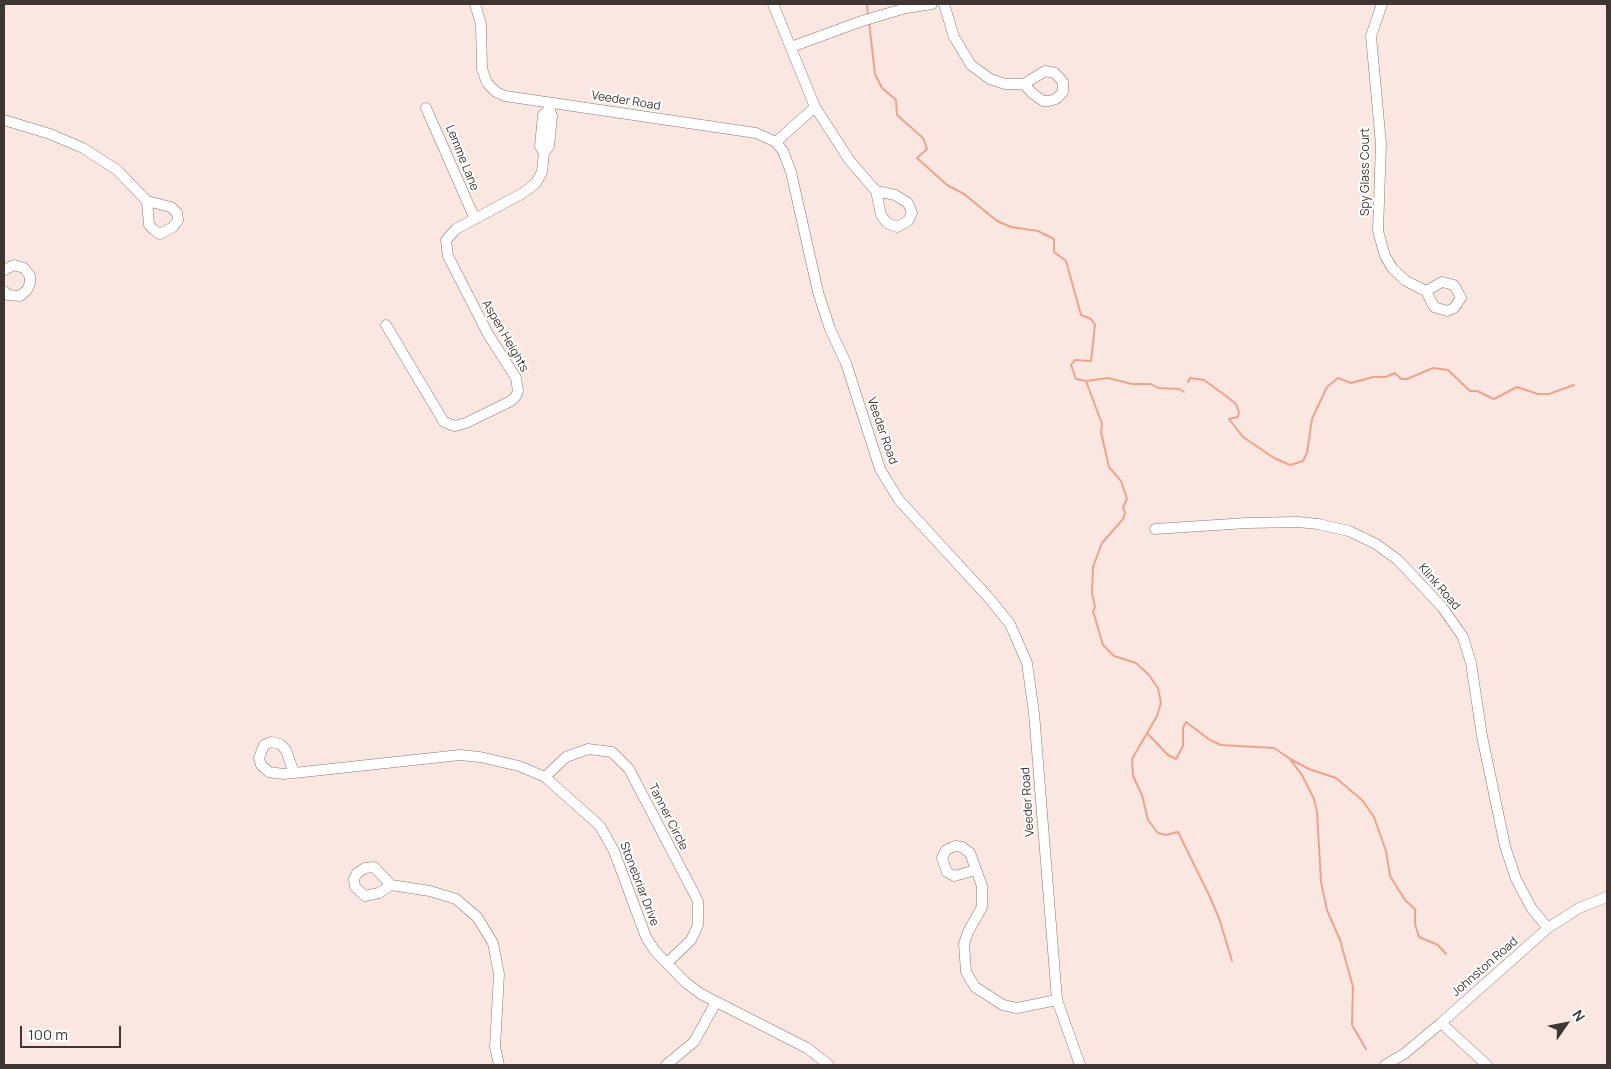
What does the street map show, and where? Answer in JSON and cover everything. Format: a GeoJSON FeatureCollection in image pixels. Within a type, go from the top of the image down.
{"type":"FeatureCollection","features":[{"type":"Feature","properties":{"kind":"street","name":"Veeder Road"},"geometry":{"type":"LineString","coordinates":[[475,4],[481,24],[482,69],[487,83],[496,92],[505,96],[549,106],[756,133],[776,142],[784,151],[791,172],[808,257],[822,308],[846,362],[880,468],[899,500],[989,598],[1010,624],[1027,663],[1034,713],[1057,1000],[1080,1065]]}},
{"type":"Feature","properties":{"kind":"street"},"geometry":{"type":"LineString","coordinates":[[773,4],[814,107],[850,161],[876,191]]}},
{"type":"Feature","properties":{"kind":"street"},"geometry":{"type":"LineString","coordinates":[[791,47],[862,21],[906,8],[932,4]]}},
{"type":"Feature","properties":{"kind":"street"},"geometry":{"type":"LineString","coordinates":[[944,4],[954,37],[971,65],[990,78],[1005,84],[1024,84]]}},
{"type":"Feature","properties":{"kind":"street","name":"Spy Glass Court"},"geometry":{"type":"LineString","coordinates":[[1382,4],[1371,36],[1381,144],[1378,231],[1385,256],[1394,269],[1406,281],[1426,291]]}},
{"type":"Feature","properties":{"kind":"street","name":"Aspen Heights"},"geometry":{"type":"LineString","coordinates":[[386,325],[444,422],[455,426],[466,423],[511,402],[516,396],[518,391],[516,378],[488,334],[445,246],[450,233],[523,193],[536,183],[542,172],[544,153],[549,146],[552,116],[549,106]]}},
{"type":"Feature","properties":{"kind":"street"},"geometry":{"type":"LineString","coordinates":[[776,142],[814,107]]}},
{"type":"Feature","properties":{"kind":"street","name":"Lemme Lane"},"geometry":{"type":"LineString","coordinates":[[426,108],[475,219]]}},
{"type":"Feature","properties":{"kind":"street"},"geometry":{"type":"LineString","coordinates":[[4,120],[50,134],[83,148],[117,170],[147,202]]}},
{"type":"Feature","properties":{"kind":"street"},"geometry":{"type":"LineString","coordinates":[[4,270],[14,265],[24,268],[30,276],[30,283],[27,290],[20,296],[8,295],[4,291]]}},
{"type":"Feature","properties":{"kind":"street","name":"Klink Road"},"geometry":{"type":"LineString","coordinates":[[1155,530],[1247,523],[1298,522],[1318,524],[1349,531],[1376,544],[1398,560],[1442,607],[1462,637],[1470,663],[1482,736],[1505,846],[1516,879],[1532,909],[1548,928]]}},
{"type":"Feature","properties":{"kind":"street","name":"Tanner Circle"},"geometry":{"type":"LineString","coordinates":[[545,777],[566,757],[588,749],[612,752],[630,769],[698,901],[698,925],[691,940],[667,963]]}},
{"type":"Feature","properties":{"kind":"street","name":"Stonebriar Drive"},"geometry":{"type":"LineString","coordinates":[[294,773],[460,755],[480,757],[519,766],[545,777],[600,826],[614,851],[646,937],[667,963],[686,982],[716,1002],[807,1048],[829,1065]]}},
{"type":"Feature","properties":{"kind":"street"},"geometry":{"type":"LineString","coordinates":[[976,870],[982,886],[982,907],[968,932],[964,958],[966,972],[975,987],[1003,1005],[1017,1008],[1057,1000]]}},
{"type":"Feature","properties":{"kind":"street"},"geometry":{"type":"LineString","coordinates":[[391,885],[430,891],[456,899],[477,917],[494,943],[499,974],[495,1047],[498,1065]]}},
{"type":"Feature","properties":{"kind":"street","name":"Johnston Road"},"geometry":{"type":"LineString","coordinates":[[1385,1065],[1404,1054],[1441,1023],[1548,928],[1579,908],[1607,897]]}},
{"type":"Feature","properties":{"kind":"street"},"geometry":{"type":"LineString","coordinates":[[666,1065],[694,1042],[716,1002]]}},
{"type":"Feature","properties":{"kind":"street"},"geometry":{"type":"LineString","coordinates":[[1441,1023],[1487,1065]]}},
{"type":"Feature","properties":{"kind":"waterway"},"geometry":{"type":"LineString","coordinates":[[867,4],[868,15]]}},
{"type":"Feature","properties":{"kind":"waterway"},"geometry":{"type":"LineString","coordinates":[[869,22],[875,74],[882,88],[896,100],[897,115],[923,138],[927,149],[917,158],[947,185],[964,194],[997,221],[1011,227],[1038,231],[1054,239],[1054,252],[1066,261],[1081,315],[1091,319],[1095,325],[1091,361],[1075,360],[1071,365],[1076,379],[1086,381],[1108,378],[1132,384],[1151,384],[1158,388],[1179,389],[1184,392]]}},
{"type":"Feature","properties":{"kind":"waterway"},"geometry":{"type":"LineString","coordinates":[[1188,382],[1190,378],[1204,380],[1236,404],[1239,412],[1238,417],[1229,419],[1243,437],[1274,458],[1290,465],[1303,461],[1307,453],[1312,419],[1327,387],[1338,378],[1351,383],[1373,377],[1386,377],[1395,373],[1401,379],[1407,379],[1433,368],[1448,370],[1470,391],[1477,391],[1494,399],[1517,387],[1538,394],[1549,394],[1574,385]]}},
{"type":"Feature","properties":{"kind":"waterway"},"geometry":{"type":"LineString","coordinates":[[1086,381],[1102,424],[1101,432],[1109,467],[1121,481],[1127,499],[1123,507],[1125,513],[1123,519],[1102,543],[1093,567],[1092,593],[1095,607],[1093,611],[1103,645],[1114,656],[1136,663],[1149,675],[1158,688],[1161,703],[1157,716],[1132,759],[1133,776],[1142,795],[1148,820],[1158,833],[1166,835],[1178,832],[1210,897],[1220,921],[1232,961]]}},
{"type":"Feature","properties":{"kind":"waterway"},"geometry":{"type":"LineString","coordinates":[[1147,733],[1168,755],[1176,759],[1183,746],[1183,728],[1186,722],[1210,740],[1221,745],[1274,748],[1289,758],[1302,775],[1314,799],[1317,812],[1321,882],[1327,910],[1340,940],[1353,987],[1352,1025],[1366,1049]]}},
{"type":"Feature","properties":{"kind":"waterway"},"geometry":{"type":"LineString","coordinates":[[1290,759],[1309,769],[1336,778],[1362,800],[1374,817],[1386,851],[1390,876],[1405,900],[1415,909],[1415,924],[1419,937],[1438,945],[1446,954]]}}]}
